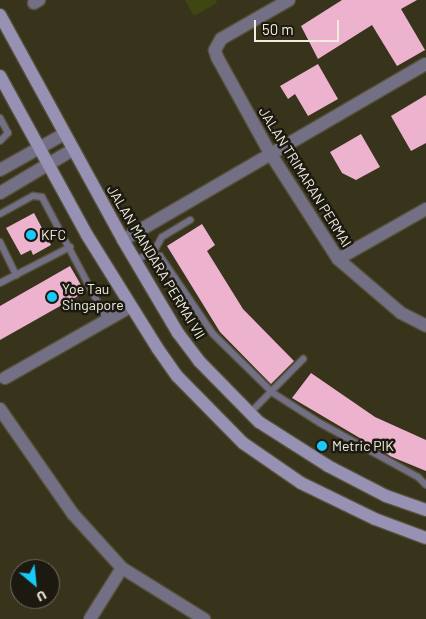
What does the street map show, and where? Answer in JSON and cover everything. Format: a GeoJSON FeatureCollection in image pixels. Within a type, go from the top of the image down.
{"type":"FeatureCollection","features":[{"type":"Feature","properties":{"kind":"main road","name":"JALAN MANDARA PERMAI VII"},"geometry":{"type":"LineString","coordinates":[[0,15],[72,150],[178,333],[250,413],[328,466],[386,496],[426,510]]}},
{"type":"Feature","properties":{"kind":"main road"},"geometry":{"type":"LineString","coordinates":[[0,76],[48,164],[130,306],[178,376],[244,443],[301,483],[375,519],[426,538]]}},
{"type":"Feature","properties":{"kind":"street","name":"JALAN TRIMARAN PERMAI"},"geometry":{"type":"LineString","coordinates":[[289,0],[221,39],[215,50],[217,57],[270,153],[338,259],[401,314],[426,326]]}},
{"type":"Feature","properties":{"kind":"street"},"geometry":{"type":"LineString","coordinates":[[123,240],[426,64]]}},
{"type":"Feature","properties":{"kind":"street"},"geometry":{"type":"LineString","coordinates":[[0,170],[64,134]]}},
{"type":"Feature","properties":{"kind":"street"},"geometry":{"type":"LineString","coordinates":[[0,193],[72,150]]}},
{"type":"Feature","properties":{"kind":"street"},"geometry":{"type":"LineString","coordinates":[[338,259],[426,209]]}},
{"type":"Feature","properties":{"kind":"street"},"geometry":{"type":"LineString","coordinates":[[2,374],[107,320],[130,306]]}},
{"type":"Feature","properties":{"kind":"street"},"geometry":{"type":"LineString","coordinates":[[0,409],[68,507],[122,568],[204,619]]}},
{"type":"Feature","properties":{"kind":"street"},"geometry":{"type":"LineString","coordinates":[[90,619],[122,568]]}},
{"type":"Feature","properties":{"kind":"lane"},"geometry":{"type":"LineString","coordinates":[[0,118],[8,133],[0,142]]}},
{"type":"Feature","properties":{"kind":"lane"},"geometry":{"type":"LineString","coordinates":[[0,214],[33,196],[42,197],[107,320]]}},
{"type":"Feature","properties":{"kind":"lane"},"geometry":{"type":"LineString","coordinates":[[135,261],[153,253],[162,237],[190,220]]}},
{"type":"Feature","properties":{"kind":"lane"},"geometry":{"type":"LineString","coordinates":[[0,242],[16,275]]}},
{"type":"Feature","properties":{"kind":"lane"},"geometry":{"type":"LineString","coordinates":[[0,283],[70,247]]}},
{"type":"Feature","properties":{"kind":"lane"},"geometry":{"type":"LineString","coordinates":[[153,253],[160,256],[213,334],[273,393],[320,423],[418,477],[426,485]]}},
{"type":"Feature","properties":{"kind":"lane"},"geometry":{"type":"LineString","coordinates":[[250,413],[273,393],[303,359]]}},
{"type":"Feature","properties":{"kind":"green space"},"geometry":{"type":"Polygon","coordinates":[[[185,0],[216,0],[217,3],[194,16],[185,0]]]}},
{"type":"Feature","properties":{"kind":"building"},"geometry":{"type":"Polygon","coordinates":[[[342,0],[417,0],[401,9],[425,50],[397,66],[372,25],[318,59],[301,26],[342,0]]]}},
{"type":"Feature","properties":{"kind":"building"},"geometry":{"type":"Polygon","coordinates":[[[318,64],[338,99],[308,116],[295,94],[288,99],[280,86],[318,64]]]}},
{"type":"Feature","properties":{"kind":"building"},"geometry":{"type":"Polygon","coordinates":[[[426,95],[426,143],[411,151],[391,116],[426,95]]]}},
{"type":"Feature","properties":{"kind":"building"},"geometry":{"type":"Polygon","coordinates":[[[361,134],[380,167],[356,180],[342,173],[330,152],[361,134]]]}},
{"type":"Feature","properties":{"kind":"building"},"geometry":{"type":"Polygon","coordinates":[[[34,213],[51,245],[33,255],[31,250],[21,255],[6,228],[34,213]]]}},
{"type":"Feature","properties":{"kind":"building"},"geometry":{"type":"Polygon","coordinates":[[[202,224],[215,245],[207,251],[243,309],[294,361],[271,384],[220,332],[167,246],[202,224]]]}},
{"type":"Feature","properties":{"kind":"building"},"geometry":{"type":"Polygon","coordinates":[[[70,266],[85,292],[0,340],[0,306],[70,266]]]}},
{"type":"Feature","properties":{"kind":"building"},"geometry":{"type":"Polygon","coordinates":[[[311,373],[375,417],[426,440],[426,471],[392,457],[292,398],[311,373]]]}},
{"type":"Feature","properties":{"kind":"place","name":"KFC"},"geometry":{"type":"Point","coordinates":[31,235]}},
{"type":"Feature","properties":{"kind":"place","name":"Yoe Tau Singapore"},"geometry":{"type":"Point","coordinates":[52,297]}},
{"type":"Feature","properties":{"kind":"place","name":"Metric PIK"},"geometry":{"type":"Point","coordinates":[322,446]}}]}
